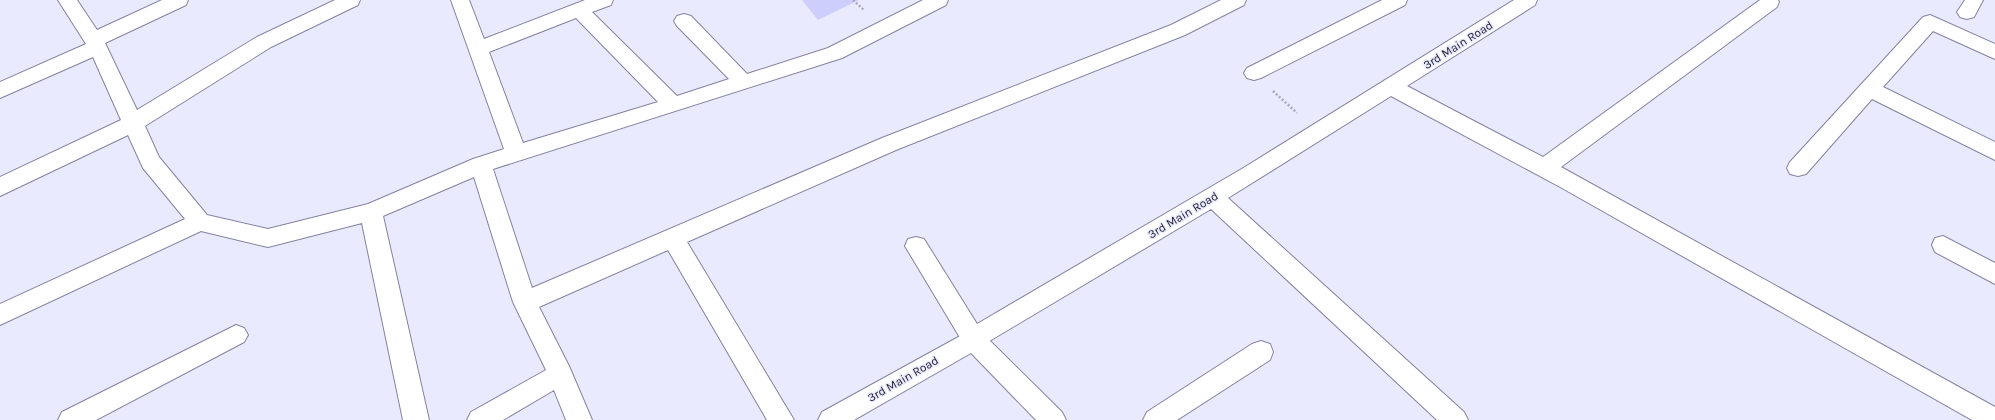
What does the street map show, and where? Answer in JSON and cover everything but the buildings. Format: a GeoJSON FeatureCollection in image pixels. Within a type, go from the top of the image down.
{"type":"FeatureCollection","features":[{"type":"Feature","properties":{"kind":"street"},"geometry":{"type":"LineString","coordinates":[[67,0],[96,44],[151,162],[200,222],[268,238],[345,217],[371,212],[481,165],[516,153],[674,105],[835,53],[939,0]]}},
{"type":"Feature","properties":{"kind":"street"},"geometry":{"type":"LineString","coordinates":[[0,90],[96,44],[179,0]]}},
{"type":"Feature","properties":{"kind":"street"},"geometry":{"type":"LineString","coordinates":[[0,187],[133,123],[264,42],[351,0]]}},
{"type":"Feature","properties":{"kind":"street"},"geometry":{"type":"LineString","coordinates":[[460,0],[516,153]]}},
{"type":"Feature","properties":{"kind":"street"},"geometry":{"type":"LineString","coordinates":[[478,49],[604,0]]}},
{"type":"Feature","properties":{"kind":"street"},"geometry":{"type":"LineString","coordinates":[[525,302],[889,144],[1178,30],[1237,0]]}},
{"type":"Feature","properties":{"kind":"street"},"geometry":{"type":"LineString","coordinates":[[1254,73],[1398,0]]}},
{"type":"Feature","properties":{"kind":"street","name":"3rd Main Road"},"geometry":{"type":"LineString","coordinates":[[831,420],[973,340],[1212,197],[1392,86],[1525,1]]}},
{"type":"Feature","properties":{"kind":"street"},"geometry":{"type":"LineString","coordinates":[[1544,168],[1770,2]]}},
{"type":"Feature","properties":{"kind":"street"},"geometry":{"type":"LineString","coordinates":[[579,10],[674,105]]}},
{"type":"Feature","properties":{"kind":"street"},"geometry":{"type":"LineString","coordinates":[[684,21],[732,68],[743,83]]}},
{"type":"Feature","properties":{"kind":"street"},"geometry":{"type":"LineString","coordinates":[[1798,168],[1930,22],[1995,52]]}},
{"type":"Feature","properties":{"kind":"street"},"geometry":{"type":"LineString","coordinates":[[1392,86],[1544,168],[1995,420]]}},
{"type":"Feature","properties":{"kind":"street"},"geometry":{"type":"LineString","coordinates":[[1869,89],[1995,152]]}},
{"type":"Feature","properties":{"kind":"street"},"geometry":{"type":"LineString","coordinates":[[481,165],[525,302],[560,374],[579,420]]}},
{"type":"Feature","properties":{"kind":"street"},"geometry":{"type":"LineString","coordinates":[[1212,197],[1455,420]]}},
{"type":"Feature","properties":{"kind":"street"},"geometry":{"type":"LineString","coordinates":[[371,212],[416,420]]}},
{"type":"Feature","properties":{"kind":"street"},"geometry":{"type":"LineString","coordinates":[[0,315],[200,222]]}},
{"type":"Feature","properties":{"kind":"street"},"geometry":{"type":"LineString","coordinates":[[673,238],[781,420]]}},
{"type":"Feature","properties":{"kind":"street"},"geometry":{"type":"LineString","coordinates":[[1943,245],[1995,274]]}},
{"type":"Feature","properties":{"kind":"street"},"geometry":{"type":"LineString","coordinates":[[916,246],[973,340],[1053,420]]}},
{"type":"Feature","properties":{"kind":"street"},"geometry":{"type":"LineString","coordinates":[[70,420],[236,335]]}},
{"type":"Feature","properties":{"kind":"street"},"geometry":{"type":"LineString","coordinates":[[1156,420],[1261,352]]}},
{"type":"Feature","properties":{"kind":"street"},"geometry":{"type":"LineString","coordinates":[[480,420],[560,374]]}},
{"type":"Feature","properties":{"kind":"path"},"geometry":{"type":"LineString","coordinates":[[1254,73],[1318,132]]}},
{"type":"Feature","properties":{"kind":"shaded area"},"geometry":{"type":"Polygon","coordinates":[[[802,0],[859,0],[818,20],[802,0]]]}}]}
